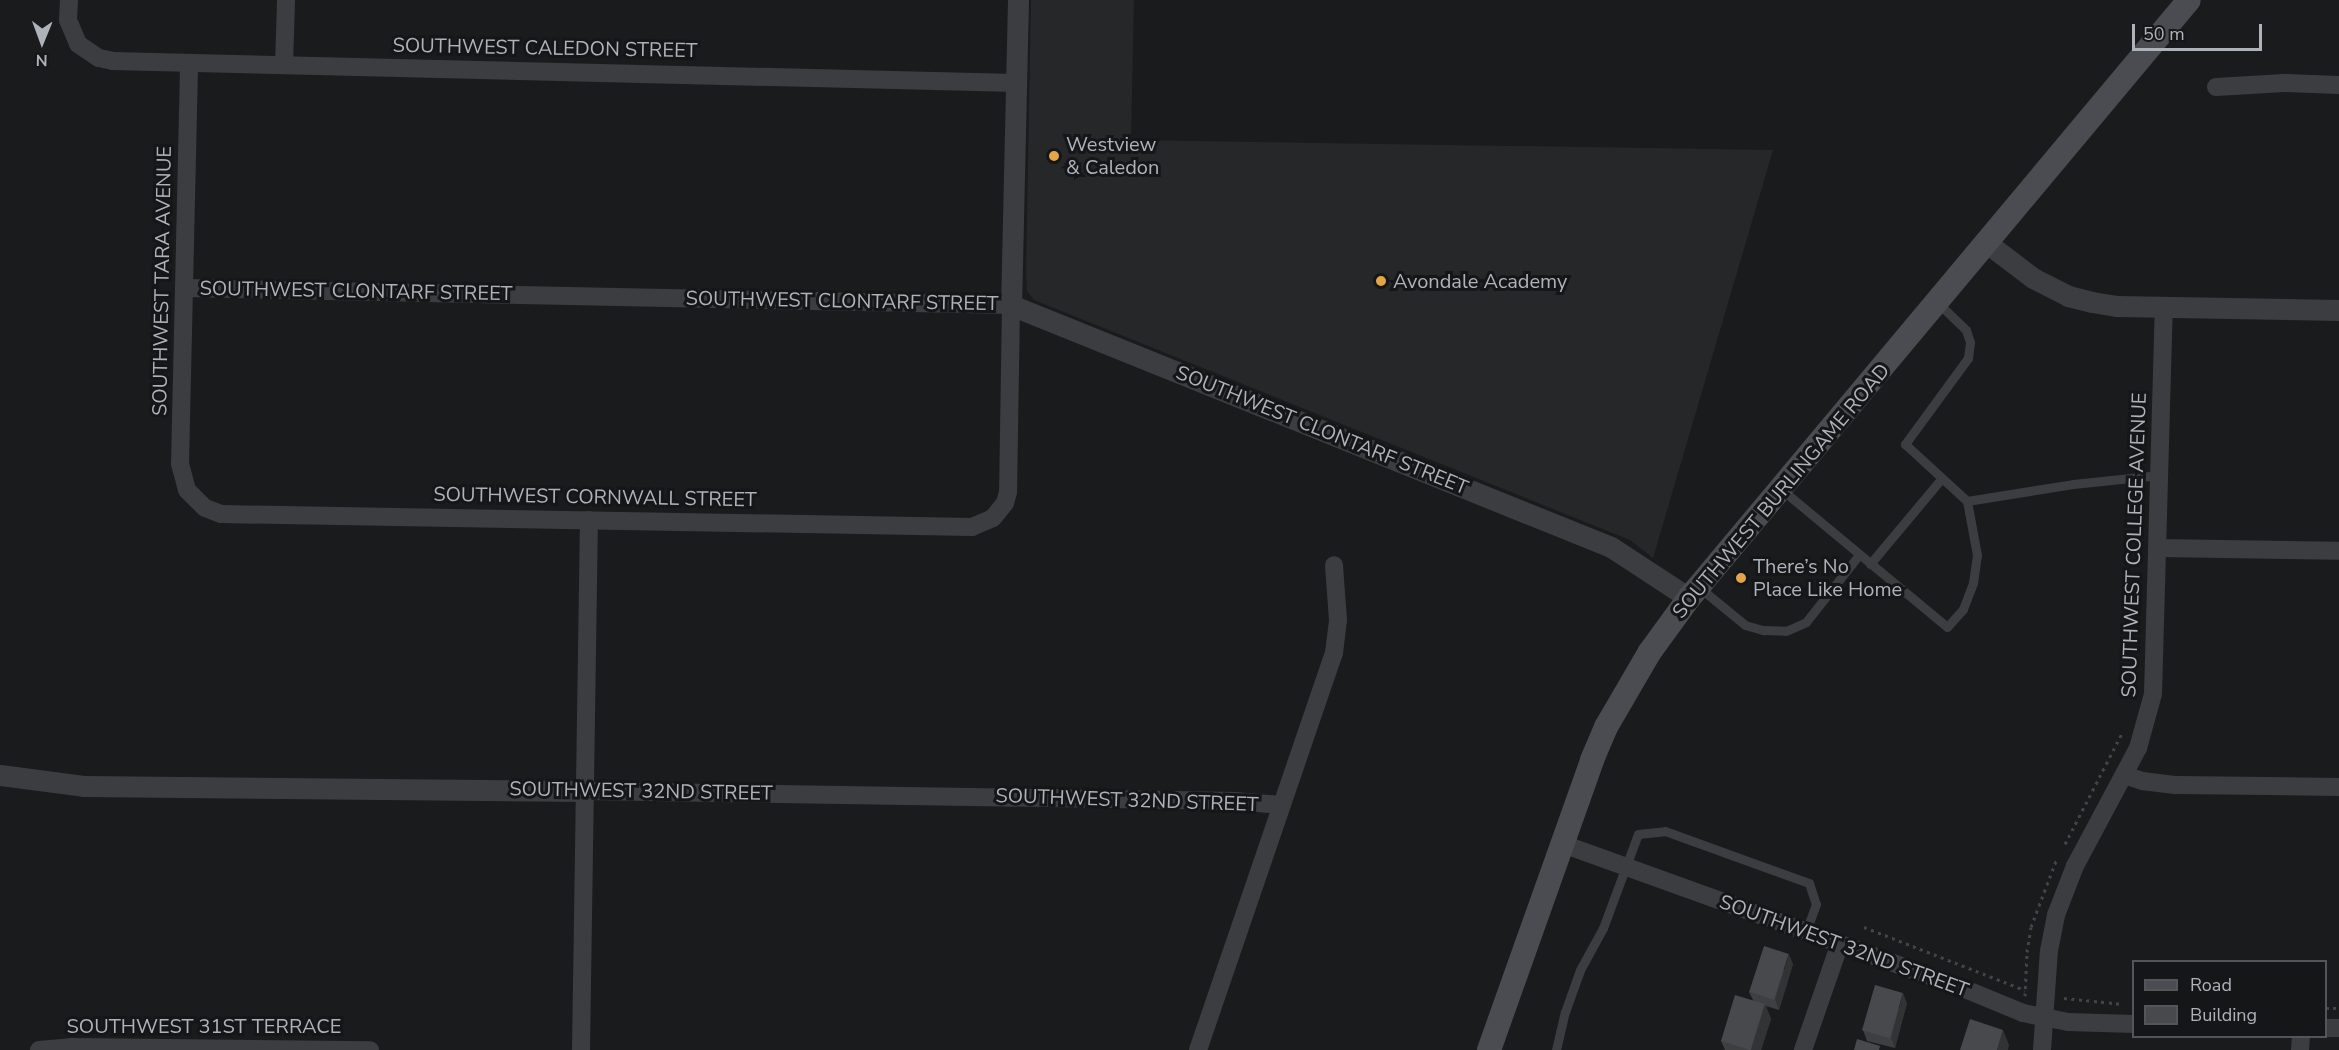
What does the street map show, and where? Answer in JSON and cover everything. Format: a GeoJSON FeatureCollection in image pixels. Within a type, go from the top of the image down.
{"type":"FeatureCollection","features":[{"type":"Feature","properties":{"kind":"main road","name":"SOUTHWEST BURLINGAME ROAD"},"geometry":{"type":"LineString","coordinates":[[1489,1050],[1560,843],[1606,727],[1649,653],[1694,593],[1987,243],[2181,3]]}},
{"type":"Feature","properties":{"kind":"street","name":"SOUTHWEST CALEDON STREET"},"geometry":{"type":"LineString","coordinates":[[69,0],[68,20],[78,44],[99,58],[113,61],[1016,83]]}},
{"type":"Feature","properties":{"kind":"street"},"geometry":{"type":"LineString","coordinates":[[284,65],[286,0]]}},
{"type":"Feature","properties":{"kind":"street"},"geometry":{"type":"LineString","coordinates":[[1011,305],[1018,0]]}},
{"type":"Feature","properties":{"kind":"street","name":"SOUTHWEST TARA AVENUE"},"geometry":{"type":"LineString","coordinates":[[189,63],[180,464],[181,474],[192,497]]}},
{"type":"Feature","properties":{"kind":"street"},"geometry":{"type":"LineString","coordinates":[[2216,87],[2284,83],[2339,85]]}},
{"type":"Feature","properties":{"kind":"street"},"geometry":{"type":"LineString","coordinates":[[1987,243],[2033,278],[2068,296],[2116,306],[2339,310]]}},
{"type":"Feature","properties":{"kind":"street","name":"SOUTHWEST CLONTARF STREET"},"geometry":{"type":"LineString","coordinates":[[185,288],[1011,305],[1611,547],[1694,593]]}},
{"type":"Feature","properties":{"kind":"street","name":"SOUTHWEST CORNWALL STREET"},"geometry":{"type":"LineString","coordinates":[[192,497],[205,508],[221,514],[972,527],[984,524],[998,513],[1008,492],[1011,305]]}},
{"type":"Feature","properties":{"kind":"street","name":"SOUTHWEST COLLEGE AVENUE"},"geometry":{"type":"LineString","coordinates":[[2042,1050],[2049,951],[2056,915],[2067,885],[2124,775],[2146,726],[2153,694],[2164,307]]}},
{"type":"Feature","properties":{"kind":"street"},"geometry":{"type":"LineString","coordinates":[[581,1050],[589,520]]}},
{"type":"Feature","properties":{"kind":"street"},"geometry":{"type":"LineString","coordinates":[[2158,548],[2339,551]]}},
{"type":"Feature","properties":{"kind":"street"},"geometry":{"type":"LineString","coordinates":[[1198,1050],[1334,652],[1338,620],[1334,565]]}},
{"type":"Feature","properties":{"kind":"street","name":"SOUTHWEST 32ND STREET"},"geometry":{"type":"LineString","coordinates":[[0,775],[83,786],[585,790],[1235,801],[1282,805]]}},
{"type":"Feature","properties":{"kind":"street"},"geometry":{"type":"LineString","coordinates":[[2124,775],[2142,781],[2177,785],[2339,788]]}},
{"type":"Feature","properties":{"kind":"street","name":"SOUTHWEST 32ND STREET"},"geometry":{"type":"LineString","coordinates":[[1560,843],[1840,943],[2024,1013],[2093,1024],[2132,1024]]}},
{"type":"Feature","properties":{"kind":"street"},"geometry":{"type":"LineString","coordinates":[[1803,1050],[1840,943]]}},
{"type":"Feature","properties":{"kind":"street","name":"SOUTHWEST 31ST TERRACE"},"geometry":{"type":"LineString","coordinates":[[39,1050],[71,1047],[370,1050]]}},
{"type":"Feature","properties":{"kind":"lane"},"geometry":{"type":"LineString","coordinates":[[1781,489],[1947,627],[1963,609],[1973,583],[1977,555],[1967,501],[1905,444],[1968,358],[1970,342],[1966,330],[1937,303]]}},
{"type":"Feature","properties":{"kind":"lane"},"geometry":{"type":"LineString","coordinates":[[1967,501],[2073,484],[2160,475]]}},
{"type":"Feature","properties":{"kind":"lane"},"geometry":{"type":"LineString","coordinates":[[1870,564],[1942,478]]}},
{"type":"Feature","properties":{"kind":"lane"},"geometry":{"type":"LineString","coordinates":[[1694,593],[1745,626],[1786,631],[1806,622],[1859,555]]}},
{"type":"Feature","properties":{"kind":"lane"},"geometry":{"type":"LineString","coordinates":[[1556,1050],[1565,1012],[1580,970],[1603,928],[1638,834],[1665,831],[1809,883],[1816,904],[1806,931]]}},
{"type":"Feature","properties":{"kind":"path"},"geometry":{"type":"LineString","coordinates":[[2024,1013],[2031,927],[2050,873],[2126,723]]}},
{"type":"Feature","properties":{"kind":"path"},"geometry":{"type":"LineString","coordinates":[[1864,927],[1938,954],[2025,990],[2046,995],[2127,1005]]}},
{"type":"Feature","properties":{"kind":"shaded area","name":"Avondale Academy"},"geometry":{"type":"Polygon","coordinates":[[[1031,0],[1134,0],[1131,140],[1773,150],[1653,558],[1630,540],[1034,300],[1027,291],[1026,271],[1031,0]]]}},
{"type":"Feature","properties":{"kind":"building"},"geometry":{"type":"Polygon","coordinates":[[[1764,946],[1789,954],[1774,1000],[1749,992],[1764,946]]]}},
{"type":"Feature","properties":{"kind":"building"},"geometry":{"type":"Polygon","coordinates":[[[1875,985],[1903,993],[1890,1038],[1862,1030],[1875,985]]]}},
{"type":"Feature","properties":{"kind":"building"},"geometry":{"type":"Polygon","coordinates":[[[1735,995],[1765,1004],[1751,1050],[1721,1041],[1735,995]]]}},
{"type":"Feature","properties":{"kind":"building"},"geometry":{"type":"Polygon","coordinates":[[[1970,1019],[2003,1030],[1997,1050],[1960,1050],[1970,1019]]]}},
{"type":"Feature","properties":{"kind":"building"},"geometry":{"type":"Polygon","coordinates":[[[1857,1039],[1880,1046],[1879,1050],[1854,1050],[1857,1039]]]}},
{"type":"Feature","properties":{"kind":"place","name":"Westview & Caledon"},"geometry":{"type":"Point","coordinates":[1054,156]}},
{"type":"Feature","properties":{"kind":"place","name":"Avondale Academy"},"geometry":{"type":"Point","coordinates":[1381,281]}},
{"type":"Feature","properties":{"kind":"place","name":"There’s No Place Like Home"},"geometry":{"type":"Point","coordinates":[1741,578]}}]}
